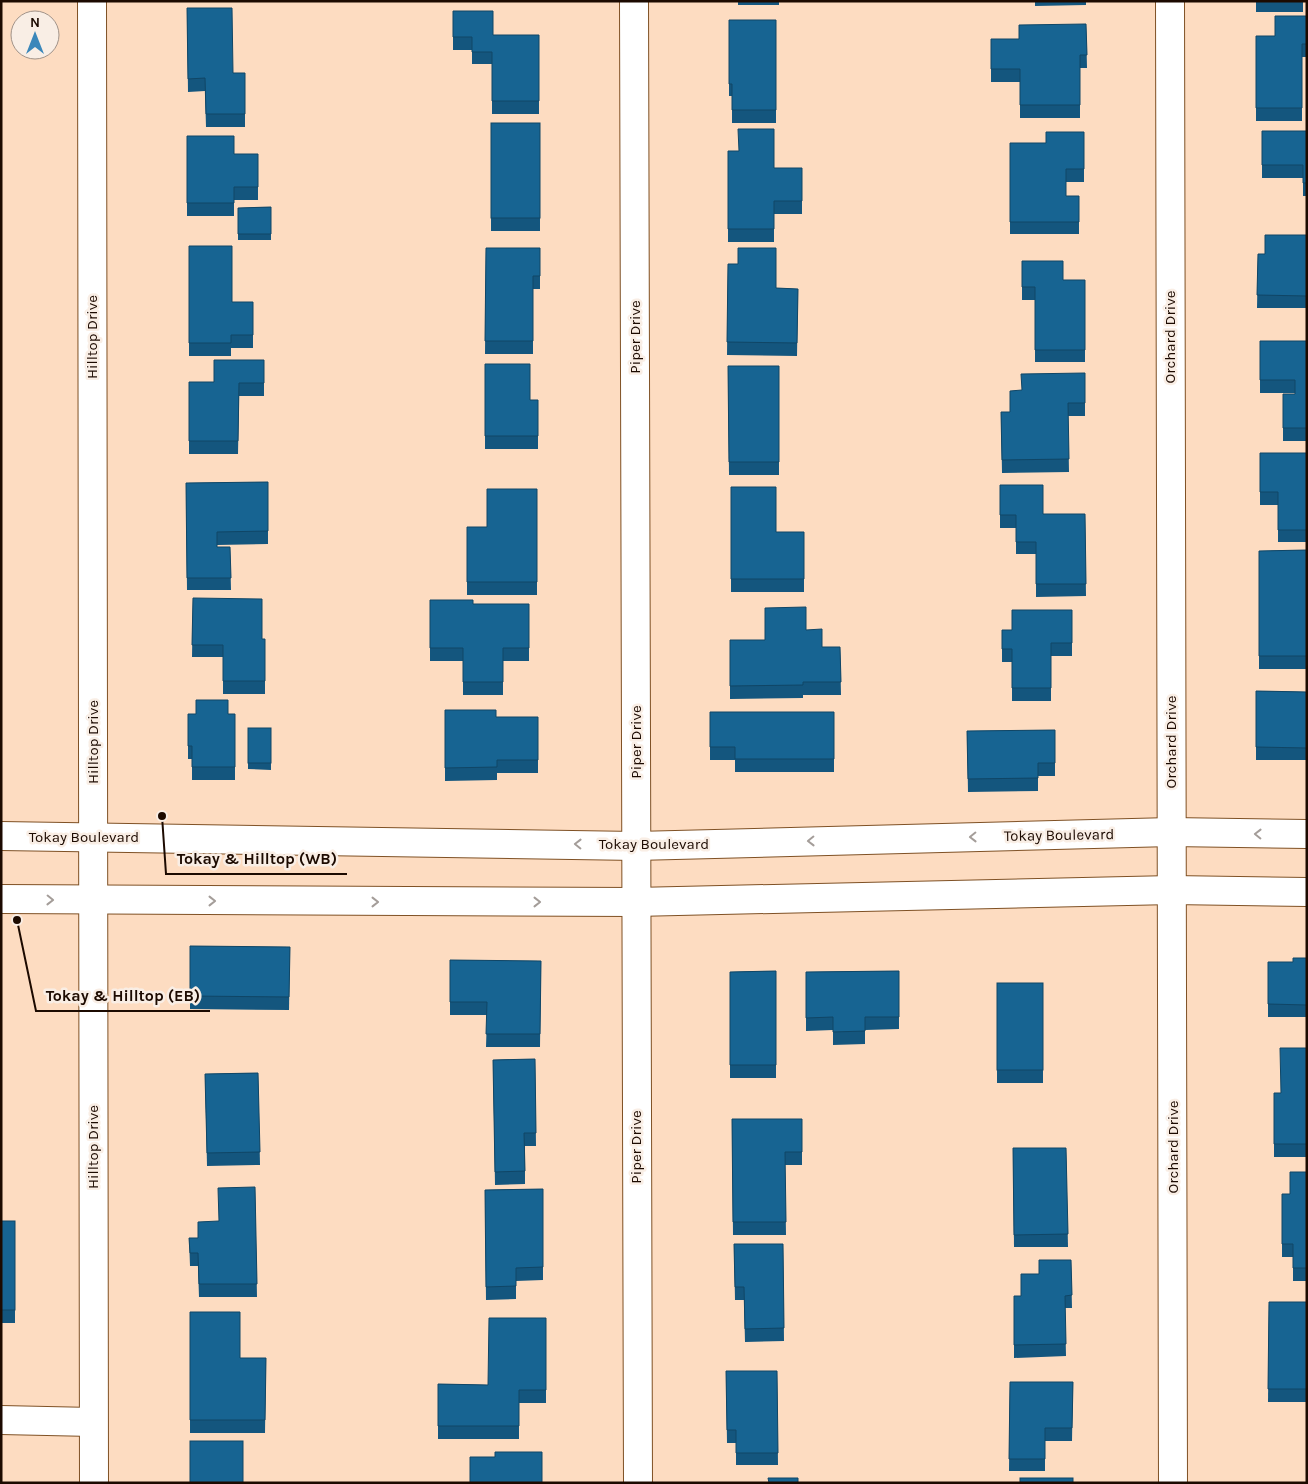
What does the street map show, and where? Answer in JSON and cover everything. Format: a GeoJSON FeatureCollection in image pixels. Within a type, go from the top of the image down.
{"type":"FeatureCollection","features":[{"type":"Feature","properties":{"kind":"street","name":"Hilltop Drive"},"geometry":{"type":"LineString","coordinates":[[92,1],[92,1147],[95,1288],[94,1483]]}},
{"type":"Feature","properties":{"kind":"street","name":"Piper Drive"},"geometry":{"type":"LineString","coordinates":[[634,1],[638,1483]]}},
{"type":"Feature","properties":{"kind":"street","name":"Orchard Drive"},"geometry":{"type":"LineString","coordinates":[[1170,1],[1173,1483]]}},
{"type":"Feature","properties":{"kind":"street","name":"Tokay Boulevard"},"geometry":{"type":"LineString","coordinates":[[1,836],[636,846],[1171,832],[1307,834]]}},
{"type":"Feature","properties":{"kind":"street"},"geometry":{"type":"LineString","coordinates":[[1,900],[636,902],[1172,890],[1307,892]]}},
{"type":"Feature","properties":{"kind":"street"},"geometry":{"type":"LineString","coordinates":[[1,1420],[93,1422]]}},
{"type":"Feature","properties":{"kind":"building"},"geometry":{"type":"Polygon","coordinates":[[[187,8],[232,8],[233,73],[245,73],[245,114],[206,114],[205,78],[188,79],[187,8]]]}},
{"type":"Feature","properties":{"kind":"building"},"geometry":{"type":"Polygon","coordinates":[[[453,11],[493,11],[493,35],[539,35],[539,101],[492,101],[492,52],[472,52],[472,37],[453,37],[453,11]]]}},
{"type":"Feature","properties":{"kind":"building"},"geometry":{"type":"Polygon","coordinates":[[[1275,16],[1307,16],[1307,44],[1302,44],[1302,108],[1256,108],[1256,36],[1275,36],[1275,16]]]}},
{"type":"Feature","properties":{"kind":"building"},"geometry":{"type":"Polygon","coordinates":[[[729,20],[776,20],[776,110],[732,110],[732,84],[729,84],[729,20]]]}},
{"type":"Feature","properties":{"kind":"building"},"geometry":{"type":"Polygon","coordinates":[[[1086,24],[1087,55],[1080,55],[1080,105],[1020,105],[1020,69],[991,69],[991,39],[1019,39],[1019,25],[1086,24]]]}},
{"type":"Feature","properties":{"kind":"building"},"geometry":{"type":"Polygon","coordinates":[[[491,123],[540,123],[540,218],[491,218],[491,123]]]}},
{"type":"Feature","properties":{"kind":"building"},"geometry":{"type":"Polygon","coordinates":[[[738,129],[774,129],[774,168],[802,168],[802,201],[774,201],[774,229],[728,229],[728,151],[739,151],[738,129]]]}},
{"type":"Feature","properties":{"kind":"building"},"geometry":{"type":"Polygon","coordinates":[[[1262,131],[1307,131],[1307,183],[1303,183],[1303,165],[1262,165],[1262,131]]]}},
{"type":"Feature","properties":{"kind":"building"},"geometry":{"type":"Polygon","coordinates":[[[1046,132],[1084,132],[1084,169],[1066,169],[1066,196],[1079,196],[1079,222],[1010,222],[1010,143],[1046,143],[1046,132]]]}},
{"type":"Feature","properties":{"kind":"building"},"geometry":{"type":"Polygon","coordinates":[[[187,136],[234,136],[234,154],[258,154],[258,187],[234,187],[234,203],[187,203],[187,136]]]}},
{"type":"Feature","properties":{"kind":"building"},"geometry":{"type":"Polygon","coordinates":[[[271,207],[271,234],[238,234],[238,208],[271,207]]]}},
{"type":"Feature","properties":{"kind":"building"},"geometry":{"type":"Polygon","coordinates":[[[1265,235],[1307,235],[1307,296],[1257,295],[1258,254],[1265,254],[1265,235]]]}},
{"type":"Feature","properties":{"kind":"building"},"geometry":{"type":"Polygon","coordinates":[[[189,246],[232,246],[232,302],[253,302],[253,335],[231,335],[231,343],[189,343],[189,246]]]}},
{"type":"Feature","properties":{"kind":"building"},"geometry":{"type":"Polygon","coordinates":[[[486,248],[540,248],[540,276],[533,276],[533,341],[485,341],[486,248]]]}},
{"type":"Feature","properties":{"kind":"building"},"geometry":{"type":"Polygon","coordinates":[[[738,248],[776,248],[776,288],[798,289],[797,343],[727,342],[728,264],[738,264],[738,248]]]}},
{"type":"Feature","properties":{"kind":"building"},"geometry":{"type":"Polygon","coordinates":[[[1022,261],[1063,261],[1063,280],[1085,280],[1085,350],[1035,350],[1035,287],[1022,287],[1022,261]]]}},
{"type":"Feature","properties":{"kind":"building"},"geometry":{"type":"Polygon","coordinates":[[[1260,341],[1307,341],[1307,428],[1283,428],[1283,394],[1295,394],[1295,380],[1260,380],[1260,341]]]}},
{"type":"Feature","properties":{"kind":"building"},"geometry":{"type":"Polygon","coordinates":[[[214,360],[264,360],[264,383],[239,383],[238,441],[189,441],[189,382],[214,382],[214,360]]]}},
{"type":"Feature","properties":{"kind":"building"},"geometry":{"type":"Polygon","coordinates":[[[485,364],[530,364],[530,400],[538,400],[538,436],[485,436],[485,364]]]}},
{"type":"Feature","properties":{"kind":"building"},"geometry":{"type":"Polygon","coordinates":[[[728,366],[779,366],[779,462],[729,462],[728,366]]]}},
{"type":"Feature","properties":{"kind":"building"},"geometry":{"type":"Polygon","coordinates":[[[1085,373],[1085,403],[1068,403],[1069,459],[1002,460],[1001,412],[1010,412],[1010,391],[1022,390],[1021,374],[1085,373]]]}},
{"type":"Feature","properties":{"kind":"building"},"geometry":{"type":"Polygon","coordinates":[[[1260,453],[1307,453],[1307,530],[1278,530],[1278,492],[1260,492],[1260,453]]]}},
{"type":"Feature","properties":{"kind":"building"},"geometry":{"type":"Polygon","coordinates":[[[268,482],[268,531],[217,532],[217,547],[230,547],[231,578],[187,578],[186,483],[268,482]]]}},
{"type":"Feature","properties":{"kind":"building"},"geometry":{"type":"Polygon","coordinates":[[[1000,485],[1043,485],[1043,514],[1085,514],[1086,584],[1036,584],[1036,542],[1016,542],[1016,515],[1000,515],[1000,485]]]}},
{"type":"Feature","properties":{"kind":"building"},"geometry":{"type":"Polygon","coordinates":[[[731,487],[776,487],[776,532],[804,532],[804,579],[731,579],[731,487]]]}},
{"type":"Feature","properties":{"kind":"building"},"geometry":{"type":"Polygon","coordinates":[[[487,489],[537,489],[537,582],[467,582],[467,527],[487,527],[487,489]]]}},
{"type":"Feature","properties":{"kind":"building"},"geometry":{"type":"Polygon","coordinates":[[[1307,550],[1307,656],[1259,656],[1259,551],[1307,550]]]}},
{"type":"Feature","properties":{"kind":"building"},"geometry":{"type":"Polygon","coordinates":[[[193,598],[262,599],[262,639],[265,639],[265,681],[223,681],[223,645],[192,645],[193,598]]]}},
{"type":"Feature","properties":{"kind":"building"},"geometry":{"type":"Polygon","coordinates":[[[430,600],[473,600],[473,604],[529,604],[529,648],[503,648],[503,682],[463,682],[463,648],[430,648],[430,600]]]}},
{"type":"Feature","properties":{"kind":"building"},"geometry":{"type":"Polygon","coordinates":[[[806,607],[806,630],[822,629],[822,647],[840,647],[841,682],[803,682],[803,685],[730,686],[730,640],[765,640],[765,608],[806,607]]]}},
{"type":"Feature","properties":{"kind":"building"},"geometry":{"type":"Polygon","coordinates":[[[1012,610],[1072,610],[1072,643],[1051,643],[1051,688],[1012,688],[1012,649],[1002,649],[1002,630],[1012,630],[1012,610]]]}},
{"type":"Feature","properties":{"kind":"building"},"geometry":{"type":"Polygon","coordinates":[[[1256,691],[1307,692],[1307,748],[1256,747],[1256,691]]]}},
{"type":"Feature","properties":{"kind":"building"},"geometry":{"type":"Polygon","coordinates":[[[196,700],[228,700],[228,714],[235,714],[235,767],[192,767],[192,746],[188,746],[188,714],[196,714],[196,700]]]}},
{"type":"Feature","properties":{"kind":"building"},"geometry":{"type":"Polygon","coordinates":[[[445,710],[496,710],[496,717],[538,717],[538,760],[497,760],[497,767],[445,768],[445,710]]]}},
{"type":"Feature","properties":{"kind":"building"},"geometry":{"type":"Polygon","coordinates":[[[710,712],[834,712],[834,759],[735,759],[735,747],[710,747],[710,712]]]}},
{"type":"Feature","properties":{"kind":"building"},"geometry":{"type":"Polygon","coordinates":[[[248,728],[271,728],[271,763],[248,763],[248,728]]]}},
{"type":"Feature","properties":{"kind":"building"},"geometry":{"type":"Polygon","coordinates":[[[1055,730],[1055,763],[1038,763],[1038,778],[968,779],[967,731],[1055,730]]]}},
{"type":"Feature","properties":{"kind":"building"},"geometry":{"type":"Polygon","coordinates":[[[190,946],[290,947],[289,997],[190,996],[190,946]]]}},
{"type":"Feature","properties":{"kind":"building"},"geometry":{"type":"Polygon","coordinates":[[[1293,958],[1307,958],[1307,1005],[1268,1004],[1268,962],[1293,962],[1293,958]]]}},
{"type":"Feature","properties":{"kind":"building"},"geometry":{"type":"Polygon","coordinates":[[[450,960],[541,961],[540,1034],[486,1034],[487,1002],[450,1002],[450,960]]]}},
{"type":"Feature","properties":{"kind":"building"},"geometry":{"type":"Polygon","coordinates":[[[776,971],[776,1065],[730,1065],[730,972],[776,971]]]}},
{"type":"Feature","properties":{"kind":"building"},"geometry":{"type":"Polygon","coordinates":[[[899,971],[899,1017],[865,1017],[865,1031],[833,1032],[833,1017],[806,1018],[806,972],[899,971]]]}},
{"type":"Feature","properties":{"kind":"building"},"geometry":{"type":"Polygon","coordinates":[[[997,983],[1043,983],[1043,1070],[997,1070],[997,983]]]}},
{"type":"Feature","properties":{"kind":"building"},"geometry":{"type":"Polygon","coordinates":[[[1280,1048],[1307,1048],[1307,1144],[1274,1144],[1274,1093],[1281,1093],[1280,1048]]]}},
{"type":"Feature","properties":{"kind":"building"},"geometry":{"type":"Polygon","coordinates":[[[535,1059],[536,1133],[524,1133],[525,1171],[495,1172],[493,1060],[535,1059]]]}},
{"type":"Feature","properties":{"kind":"building"},"geometry":{"type":"Polygon","coordinates":[[[258,1073],[260,1152],[207,1153],[205,1074],[258,1073]]]}},
{"type":"Feature","properties":{"kind":"building"},"geometry":{"type":"Polygon","coordinates":[[[732,1119],[802,1119],[802,1152],[785,1152],[786,1222],[733,1222],[732,1119]]]}},
{"type":"Feature","properties":{"kind":"building"},"geometry":{"type":"Polygon","coordinates":[[[1013,1148],[1066,1148],[1068,1234],[1014,1235],[1013,1148]]]}},
{"type":"Feature","properties":{"kind":"building"},"geometry":{"type":"Polygon","coordinates":[[[1290,1172],[1307,1172],[1307,1268],[1293,1268],[1293,1244],[1282,1244],[1282,1194],[1290,1194],[1290,1172]]]}},
{"type":"Feature","properties":{"kind":"building"},"geometry":{"type":"Polygon","coordinates":[[[255,1187],[257,1284],[199,1284],[198,1253],[190,1253],[189,1238],[198,1238],[198,1222],[219,1221],[218,1188],[255,1187]]]}},
{"type":"Feature","properties":{"kind":"building"},"geometry":{"type":"Polygon","coordinates":[[[543,1189],[543,1267],[516,1268],[516,1286],[486,1287],[485,1190],[543,1189]]]}},
{"type":"Feature","properties":{"kind":"building"},"geometry":{"type":"Polygon","coordinates":[[[1,1221],[15,1221],[15,1310],[1,1310],[1,1221]]]}},
{"type":"Feature","properties":{"kind":"building"},"geometry":{"type":"Polygon","coordinates":[[[734,1244],[783,1244],[784,1328],[745,1329],[744,1287],[735,1287],[734,1244]]]}},
{"type":"Feature","properties":{"kind":"building"},"geometry":{"type":"Polygon","coordinates":[[[1039,1260],[1071,1260],[1072,1295],[1065,1296],[1066,1344],[1014,1345],[1014,1296],[1021,1296],[1021,1274],[1039,1274],[1039,1260]]]}},
{"type":"Feature","properties":{"kind":"building"},"geometry":{"type":"Polygon","coordinates":[[[1269,1302],[1307,1302],[1307,1389],[1268,1389],[1269,1302]]]}},
{"type":"Feature","properties":{"kind":"building"},"geometry":{"type":"Polygon","coordinates":[[[190,1312],[240,1312],[240,1358],[266,1358],[265,1420],[190,1420],[190,1312]]]}},
{"type":"Feature","properties":{"kind":"building"},"geometry":{"type":"Polygon","coordinates":[[[489,1318],[546,1318],[546,1390],[519,1390],[519,1426],[438,1426],[438,1384],[488,1385],[489,1318]]]}},
{"type":"Feature","properties":{"kind":"building"},"geometry":{"type":"Polygon","coordinates":[[[726,1371],[777,1371],[778,1453],[736,1453],[736,1430],[727,1430],[726,1371]]]}},
{"type":"Feature","properties":{"kind":"building"},"geometry":{"type":"Polygon","coordinates":[[[1010,1382],[1073,1382],[1072,1428],[1045,1428],[1045,1459],[1009,1459],[1010,1382]]]}},
{"type":"Feature","properties":{"kind":"building"},"geometry":{"type":"Polygon","coordinates":[[[190,1441],[243,1441],[243,1483],[190,1483],[190,1441]]]}},
{"type":"Feature","properties":{"kind":"building"},"geometry":{"type":"Polygon","coordinates":[[[495,1452],[542,1452],[542,1483],[470,1483],[470,1457],[495,1457],[495,1452]]]}},
{"type":"Feature","properties":{"kind":"building"},"geometry":{"type":"Polygon","coordinates":[[[768,1478],[798,1478],[798,1483],[769,1483],[768,1478]]]}},
{"type":"Feature","properties":{"kind":"building"},"geometry":{"type":"Polygon","coordinates":[[[1020,1478],[1073,1478],[1073,1483],[1020,1483],[1020,1478]]]}},
{"type":"Feature","properties":{"kind":"place","name":"Tokay & Hilltop (WB)"},"geometry":{"type":"Point","coordinates":[162,816]}},
{"type":"Feature","properties":{"kind":"place","name":"Tokay & Hilltop (EB)"},"geometry":{"type":"Point","coordinates":[17,920]}}]}
